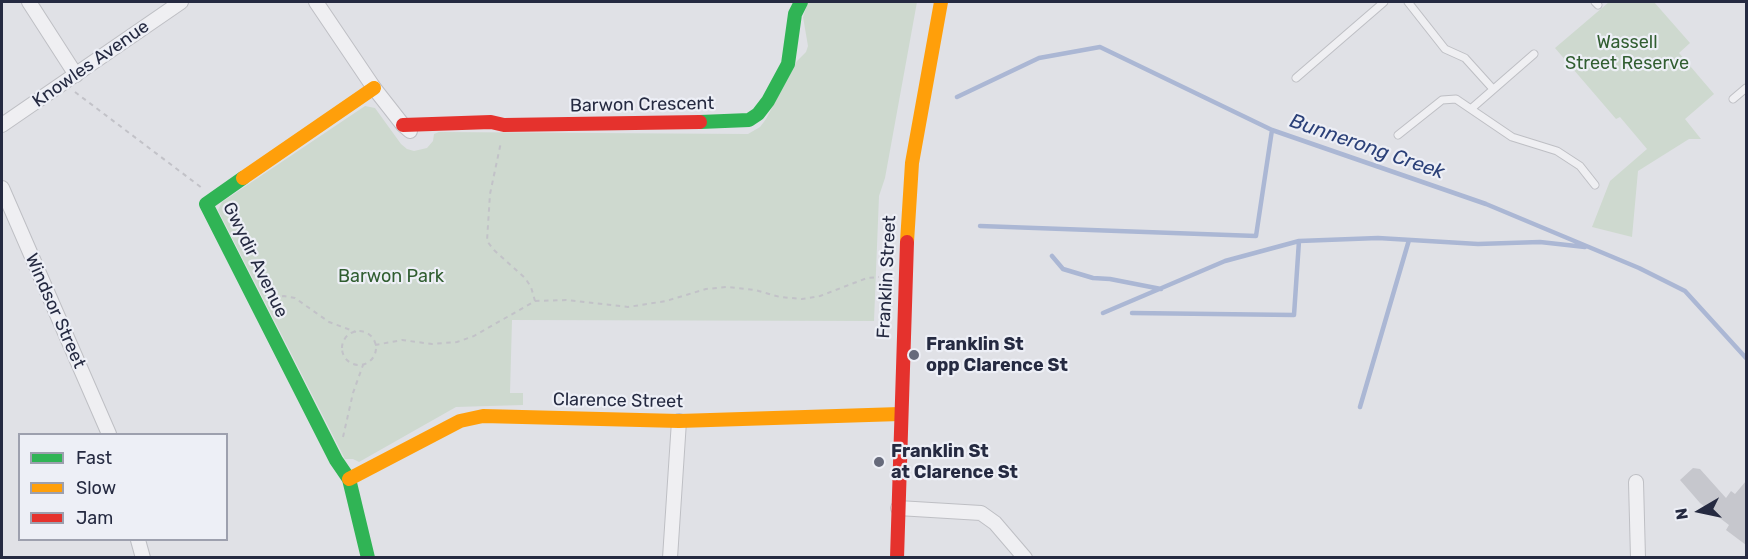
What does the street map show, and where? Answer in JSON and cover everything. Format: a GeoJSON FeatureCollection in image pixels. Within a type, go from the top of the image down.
{"type":"FeatureCollection","features":[{"type":"Feature","properties":{"kind":"street"},"geometry":{"type":"LineString","coordinates":[[29,2],[75,75]]}},
{"type":"Feature","properties":{"kind":"street","name":"Knowles Avenue"},"geometry":{"type":"LineString","coordinates":[[2,125],[181,2]]}},
{"type":"Feature","properties":{"kind":"street","name":"Barwon Crescent"},"geometry":{"type":"LineString","coordinates":[[316,2],[374,88],[408,130],[491,122],[504,125],[749,120],[758,114],[768,101],[788,64],[795,14],[801,2]]}},
{"type":"Feature","properties":{"kind":"street","name":"Franklin Street"},"geometry":{"type":"LineString","coordinates":[[897,558],[905,267],[912,163],[941,2]]}},
{"type":"Feature","properties":{"kind":"street","name":"Gwydir Avenue"},"geometry":{"type":"LineString","coordinates":[[368,558],[349,479],[333,453],[206,204],[374,88]]}},
{"type":"Feature","properties":{"kind":"street","name":"Windsor Street"},"geometry":{"type":"LineString","coordinates":[[2,188],[108,433]]}},
{"type":"Feature","properties":{"kind":"street","name":"Clarence Street"},"geometry":{"type":"LineString","coordinates":[[349,479],[460,421],[483,416],[679,421],[900,414]]}},
{"type":"Feature","properties":{"kind":"street"},"geometry":{"type":"LineString","coordinates":[[670,558],[679,421]]}},
{"type":"Feature","properties":{"kind":"street"},"geometry":{"type":"LineString","coordinates":[[1636,482],[1638,558]]}},
{"type":"Feature","properties":{"kind":"street"},"geometry":{"type":"LineString","coordinates":[[898,508],[981,513],[995,523],[1025,558]]}},
{"type":"Feature","properties":{"kind":"street"},"geometry":{"type":"LineString","coordinates":[[138,541],[143,558]]}},
{"type":"Feature","properties":{"kind":"lane"},"geometry":{"type":"LineString","coordinates":[[1296,78],[1384,2]]}},
{"type":"Feature","properties":{"kind":"lane"},"geometry":{"type":"LineString","coordinates":[[1408,2],[1445,49],[1465,58],[1493,89]]}},
{"type":"Feature","properties":{"kind":"lane"},"geometry":{"type":"LineString","coordinates":[[1472,108],[1534,54]]}},
{"type":"Feature","properties":{"kind":"lane"},"geometry":{"type":"LineString","coordinates":[[1733,99],[1746,88]]}},
{"type":"Feature","properties":{"kind":"lane"},"geometry":{"type":"LineString","coordinates":[[1398,135],[1442,100],[1456,99],[1512,137],[1557,151],[1580,166],[1595,185]]}},
{"type":"Feature","properties":{"kind":"path"},"geometry":{"type":"LineString","coordinates":[[63,83],[216,198]]}},
{"type":"Feature","properties":{"kind":"path"},"geometry":{"type":"LineString","coordinates":[[504,125],[490,194],[487,241],[525,278],[536,301]]}},
{"type":"Feature","properties":{"kind":"path"},"geometry":{"type":"LineString","coordinates":[[375,345],[402,340],[432,344],[457,342],[474,336],[536,301],[566,300],[628,307],[666,301],[706,289],[727,287],[802,299],[820,296],[867,278],[879,277]]}},
{"type":"Feature","properties":{"kind":"path"},"geometry":{"type":"LineString","coordinates":[[256,304],[274,297],[289,296],[334,324],[368,335],[375,345],[373,357],[363,365],[353,393],[341,447],[333,453]]}},
{"type":"Feature","properties":{"kind":"path"},"geometry":{"type":"LineString","coordinates":[[356,332],[345,339],[342,352],[350,363],[363,365]]}},
{"type":"Feature","properties":{"kind":"green space","name":"Barwon Park"},"geometry":{"type":"Polygon","coordinates":[[[808,2],[917,2],[885,178],[879,196],[874,321],[512,320],[510,393],[523,393],[523,405],[456,407],[359,462],[345,459],[218,210],[222,202],[365,106],[375,108],[401,144],[414,151],[427,148],[433,141],[434,134],[439,132],[748,134],[760,127],[766,119],[797,61],[806,52],[808,46],[803,17],[808,2]]]}},
{"type":"Feature","properties":{"kind":"green space","name":"Wassell Street Reserve"},"geometry":{"type":"Polygon","coordinates":[[[1609,2],[1654,2],[1690,43],[1679,53],[1714,94],[1685,119],[1701,139],[1689,139],[1638,171],[1632,237],[1592,227],[1610,181],[1647,149],[1620,117],[1616,119],[1555,48],[1609,2]]]}},
{"type":"Feature","properties":{"kind":"building"},"geometry":{"type":"Polygon","coordinates":[[[1693,468],[1700,469],[1726,498],[1731,491],[1735,494],[1746,481],[1746,545],[1726,530],[1729,525],[1700,503],[1680,480],[1693,468]]]}},
{"type":"Feature","properties":{"kind":"waterway","name":"Bunnerong Creek"},"geometry":{"type":"LineString","coordinates":[[957,97],[1039,58],[1100,47],[1272,130],[1486,204],[1639,268],[1685,291],[1746,358]]}},
{"type":"Feature","properties":{"kind":"waterway"},"geometry":{"type":"LineString","coordinates":[[980,226],[1256,236],[1272,130]]}},
{"type":"Feature","properties":{"kind":"waterway"},"geometry":{"type":"LineString","coordinates":[[1103,313],[1225,261],[1299,241],[1378,238],[1478,244],[1540,242],[1585,247]]}},
{"type":"Feature","properties":{"kind":"waterway"},"geometry":{"type":"LineString","coordinates":[[1360,407],[1409,240]]}},
{"type":"Feature","properties":{"kind":"waterway"},"geometry":{"type":"LineString","coordinates":[[1132,313],[1294,315],[1299,241]]}},
{"type":"Feature","properties":{"kind":"waterway"},"geometry":{"type":"LineString","coordinates":[[1052,256],[1063,269],[1093,278],[1161,289]]}},
{"type":"Feature","properties":{"kind":"traffic: fast"},"geometry":{"type":"LineString","coordinates":[[700,122],[749,120],[758,114],[768,101],[788,64],[795,14],[801,2]]}},
{"type":"Feature","properties":{"kind":"traffic: fast"},"geometry":{"type":"LineString","coordinates":[[243,178],[206,204],[336,460],[349,479],[368,558]]}},
{"type":"Feature","properties":{"kind":"traffic: slow"},"geometry":{"type":"LineString","coordinates":[[907,242],[912,163],[941,2]]}},
{"type":"Feature","properties":{"kind":"traffic: slow"},"geometry":{"type":"LineString","coordinates":[[243,178],[374,88]]}},
{"type":"Feature","properties":{"kind":"traffic: slow"},"geometry":{"type":"LineString","coordinates":[[349,479],[460,421],[483,416],[679,421],[900,414]]}},
{"type":"Feature","properties":{"kind":"traffic: jam"},"geometry":{"type":"LineString","coordinates":[[403,125],[491,122],[504,125],[700,122]]}},
{"type":"Feature","properties":{"kind":"traffic: jam"},"geometry":{"type":"LineString","coordinates":[[897,558],[907,242]]}},
{"type":"Feature","properties":{"kind":"place","name":"Franklin St opp Clarence St"},"geometry":{"type":"Point","coordinates":[914,355]}},
{"type":"Feature","properties":{"kind":"place","name":"Franklin St at Clarence St"},"geometry":{"type":"Point","coordinates":[879,462]}}]}
